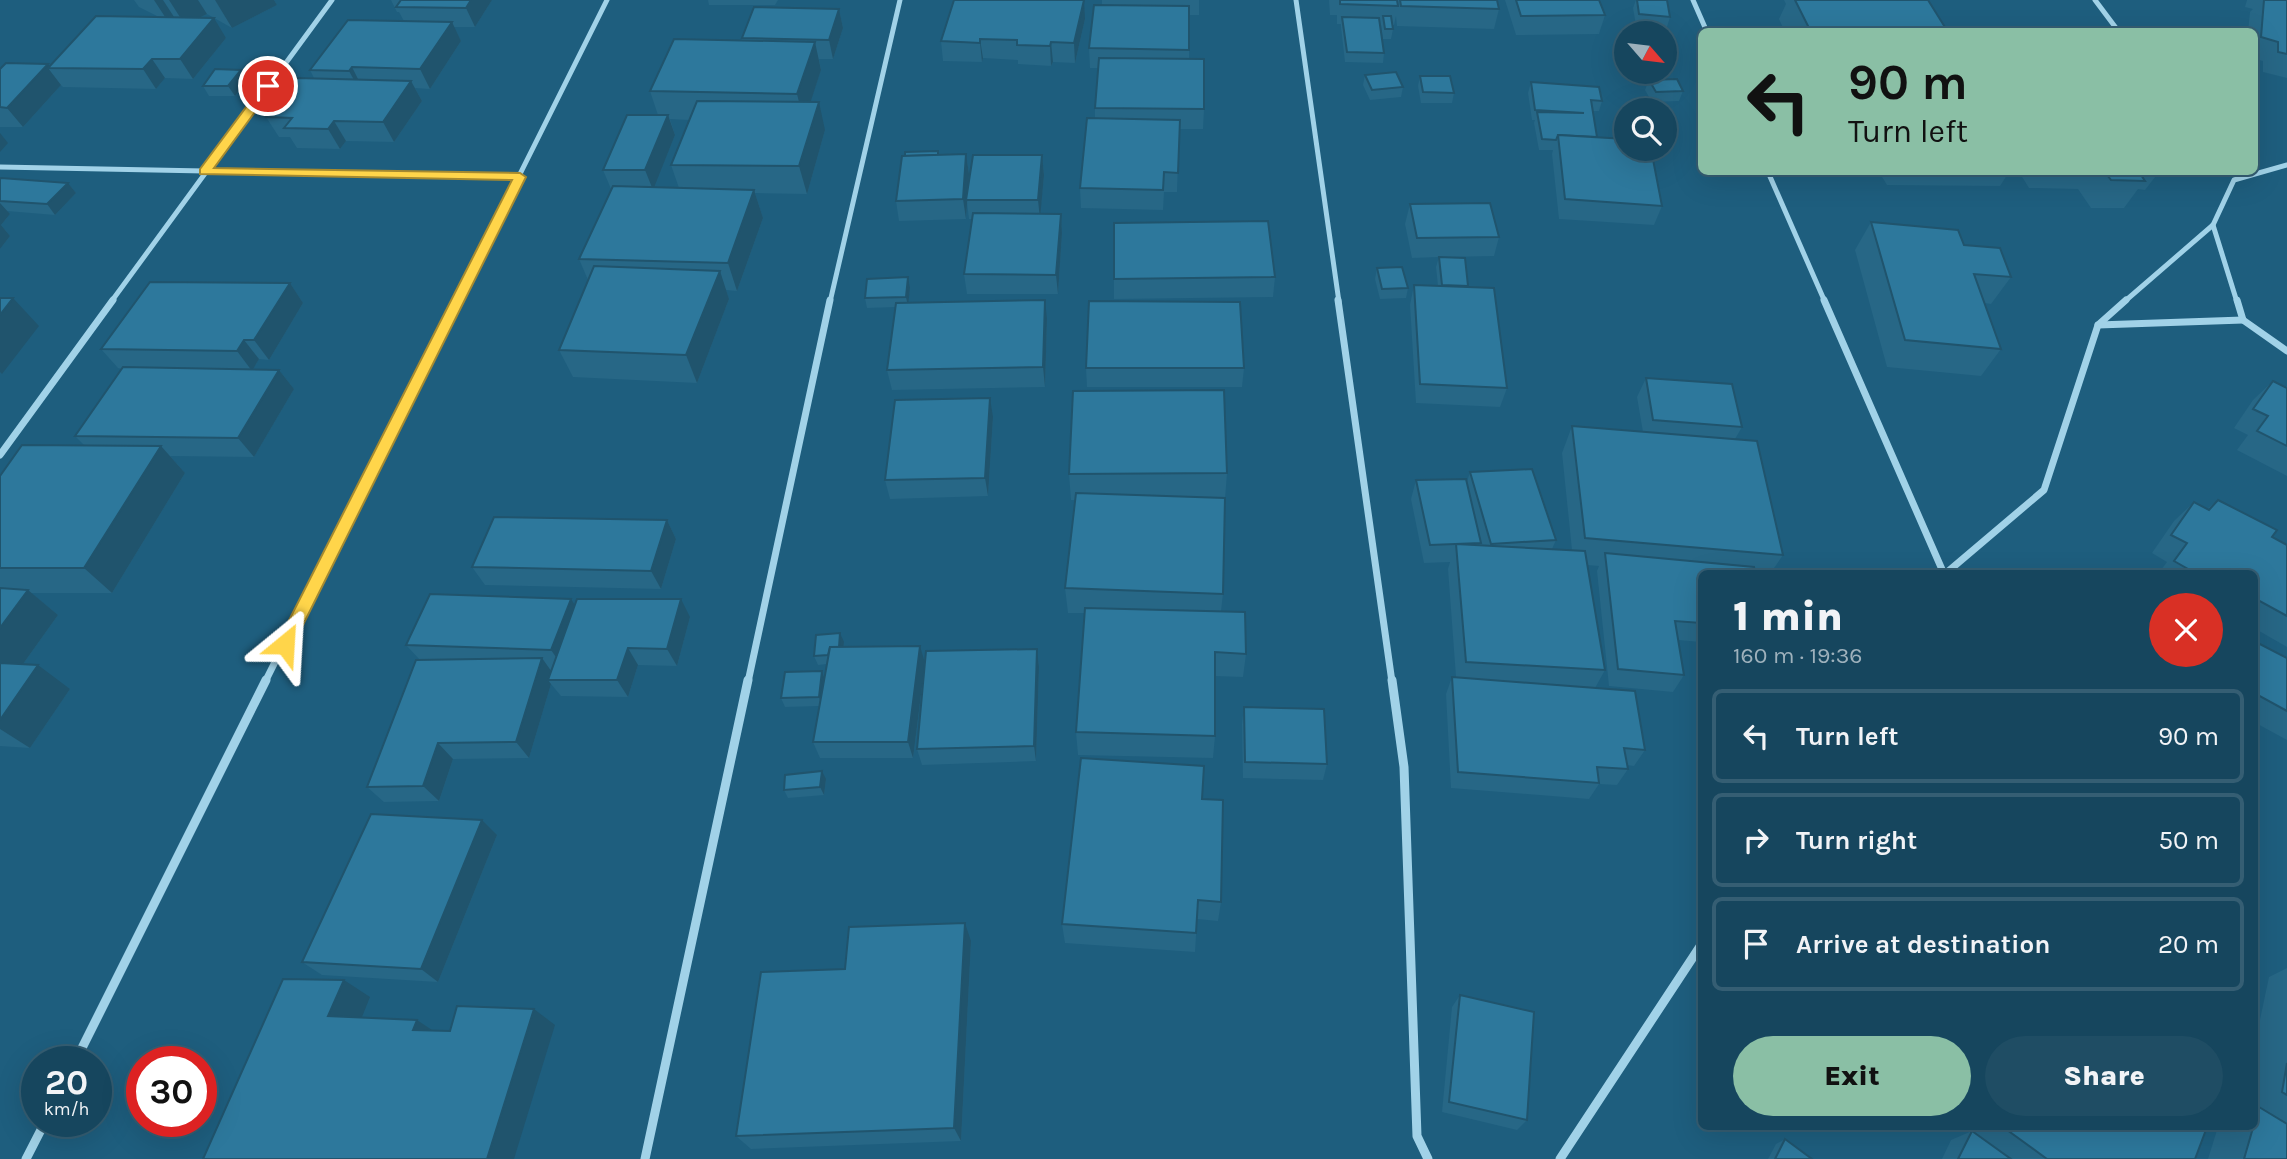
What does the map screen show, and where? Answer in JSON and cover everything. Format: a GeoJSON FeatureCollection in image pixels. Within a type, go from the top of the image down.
{"type":"FeatureCollection","features":[{"type":"Feature","properties":{"kind":"street"},"geometry":{"type":"LineString","coordinates":[[0,455],[332,0]]}},
{"type":"Feature","properties":{"kind":"street"},"geometry":{"type":"LineString","coordinates":[[83,1046],[607,0]]}},
{"type":"Feature","properties":{"kind":"street"},"geometry":{"type":"LineString","coordinates":[[645,1159],[852,200],[900,0]]}},
{"type":"Feature","properties":{"kind":"street"},"geometry":{"type":"LineString","coordinates":[[1296,0],[1404,767],[1417,1136],[1428,1159]]}},
{"type":"Feature","properties":{"kind":"street"},"geometry":{"type":"LineString","coordinates":[[1693,0],[1705,28]]}},
{"type":"Feature","properties":{"kind":"street"},"geometry":{"type":"LineString","coordinates":[[2095,0],[2116,28]]}},
{"type":"Feature","properties":{"kind":"street"},"geometry":{"type":"LineString","coordinates":[[2258,173],[2287,165]]}},
{"type":"Feature","properties":{"kind":"street"},"geometry":{"type":"LineString","coordinates":[[0,167],[520,177]]}},
{"type":"Feature","properties":{"kind":"street"},"geometry":{"type":"LineString","coordinates":[[1769,175],[1943,570]]}},
{"type":"Feature","properties":{"kind":"street"},"geometry":{"type":"LineString","coordinates":[[2230,175],[2234,180]]}},
{"type":"Feature","properties":{"kind":"street"},"geometry":{"type":"LineString","coordinates":[[1950,570],[2044,490],[2098,326],[2213,225],[2234,180],[2252,175]]}},
{"type":"Feature","properties":{"kind":"street"},"geometry":{"type":"LineString","coordinates":[[2213,225],[2243,320],[2287,351]]}},
{"type":"Feature","properties":{"kind":"street"},"geometry":{"type":"LineString","coordinates":[[2098,326],[2243,320]]}},
{"type":"Feature","properties":{"kind":"street"},"geometry":{"type":"LineString","coordinates":[[1560,1159],[1698,950]]}},
{"type":"Feature","properties":{"kind":"street"},"geometry":{"type":"LineString","coordinates":[[26,1159],[37,1137]]}},
{"type":"Feature","properties":{"kind":"building"},"geometry":{"type":"Polygon","coordinates":[[[401,0],[471,0],[466,8],[396,7],[401,0]]]}},
{"type":"Feature","properties":{"kind":"building"},"geometry":{"type":"Polygon","coordinates":[[[954,0],[1084,0],[1074,43],[1051,42],[1050,46],[1017,45],[1017,40],[980,39],[980,43],[941,41],[954,0]]]}},
{"type":"Feature","properties":{"kind":"building"},"geometry":{"type":"Polygon","coordinates":[[[1340,0],[1397,0],[1398,6],[1340,4],[1340,0]]]}},
{"type":"Feature","properties":{"kind":"building"},"geometry":{"type":"Polygon","coordinates":[[[1400,0],[1497,0],[1499,9],[1401,6],[1400,0]]]}},
{"type":"Feature","properties":{"kind":"building"},"geometry":{"type":"Polygon","coordinates":[[[1516,0],[1599,0],[1605,15],[1521,16],[1516,0]]]}},
{"type":"Feature","properties":{"kind":"building"},"geometry":{"type":"Polygon","coordinates":[[[1637,0],[1667,0],[1670,17],[1639,14],[1637,0]]]}},
{"type":"Feature","properties":{"kind":"building"},"geometry":{"type":"Polygon","coordinates":[[[1795,0],[1928,0],[1946,28],[1809,28],[1795,0]]]}},
{"type":"Feature","properties":{"kind":"building"},"geometry":{"type":"Polygon","coordinates":[[[2264,0],[2287,0],[2287,54],[2278,52],[2278,42],[2261,37],[2264,0]]]}},
{"type":"Feature","properties":{"kind":"building"},"geometry":{"type":"Polygon","coordinates":[[[1094,5],[1189,6],[1189,50],[1089,48],[1094,5]]]}},
{"type":"Feature","properties":{"kind":"building"},"geometry":{"type":"Polygon","coordinates":[[[754,7],[839,9],[829,40],[742,38],[754,7]]]}},
{"type":"Feature","properties":{"kind":"building"},"geometry":{"type":"Polygon","coordinates":[[[96,16],[214,18],[180,59],[152,59],[143,69],[48,68],[96,16]]]}},
{"type":"Feature","properties":{"kind":"building"},"geometry":{"type":"Polygon","coordinates":[[[1383,16],[1391,16],[1393,29],[1385,29],[1383,16]]]}},
{"type":"Feature","properties":{"kind":"building"},"geometry":{"type":"Polygon","coordinates":[[[1342,17],[1379,18],[1384,53],[1347,52],[1342,17]]]}},
{"type":"Feature","properties":{"kind":"building"},"geometry":{"type":"Polygon","coordinates":[[[348,20],[452,22],[420,69],[352,67],[349,71],[310,70],[348,20]]]}},
{"type":"Feature","properties":{"kind":"building"},"geometry":{"type":"Polygon","coordinates":[[[674,39],[815,42],[797,94],[650,91],[674,39]]]}},
{"type":"Feature","properties":{"kind":"building"},"geometry":{"type":"Polygon","coordinates":[[[1099,58],[1204,59],[1204,109],[1095,108],[1099,58]]]}},
{"type":"Feature","properties":{"kind":"building"},"geometry":{"type":"Polygon","coordinates":[[[6,63],[48,64],[7,108],[0,107],[0,69],[6,63]]]}},
{"type":"Feature","properties":{"kind":"building"},"geometry":{"type":"Polygon","coordinates":[[[215,69],[241,70],[228,86],[203,86],[215,69]]]}},
{"type":"Feature","properties":{"kind":"building"},"geometry":{"type":"Polygon","coordinates":[[[1396,72],[1403,87],[1372,90],[1365,75],[1396,72]]]}},
{"type":"Feature","properties":{"kind":"building"},"geometry":{"type":"Polygon","coordinates":[[[1420,76],[1450,76],[1454,93],[1423,92],[1420,76]]]}},
{"type":"Feature","properties":{"kind":"building"},"geometry":{"type":"Polygon","coordinates":[[[297,78],[411,81],[383,122],[334,121],[328,129],[284,128],[292,118],[266,117],[297,78]]]}},
{"type":"Feature","properties":{"kind":"building"},"geometry":{"type":"Polygon","coordinates":[[[1677,79],[1683,91],[1656,92],[1651,84],[1677,84],[1677,79]]]}},
{"type":"Feature","properties":{"kind":"building"},"geometry":{"type":"Polygon","coordinates":[[[1531,82],[1599,87],[1602,101],[1591,100],[1597,137],[1558,135],[1556,140],[1542,139],[1537,112],[1584,113],[1535,110],[1531,82]]]}},
{"type":"Feature","properties":{"kind":"building"},"geometry":{"type":"Polygon","coordinates":[[[697,101],[819,102],[799,166],[671,165],[697,101]]]}},
{"type":"Feature","properties":{"kind":"building"},"geometry":{"type":"Polygon","coordinates":[[[627,115],[668,115],[645,170],[603,170],[627,115]]]}},
{"type":"Feature","properties":{"kind":"building"},"geometry":{"type":"Polygon","coordinates":[[[1087,118],[1180,120],[1178,173],[1164,172],[1163,190],[1080,188],[1087,118]]]}},
{"type":"Feature","properties":{"kind":"building"},"geometry":{"type":"Polygon","coordinates":[[[1558,135],[1614,138],[1614,161],[1653,161],[1662,206],[1565,199],[1558,135]]]}},
{"type":"Feature","properties":{"kind":"building"},"geometry":{"type":"Polygon","coordinates":[[[938,151],[938,155],[905,156],[905,152],[938,151]]]}},
{"type":"Feature","properties":{"kind":"building"},"geometry":{"type":"Polygon","coordinates":[[[966,154],[963,199],[896,201],[902,156],[966,154]]]}},
{"type":"Feature","properties":{"kind":"building"},"geometry":{"type":"Polygon","coordinates":[[[973,155],[1042,155],[1038,200],[966,200],[973,155]]]}},
{"type":"Feature","properties":{"kind":"building"},"geometry":{"type":"Polygon","coordinates":[[[2107,175],[2141,175],[2145,181],[2111,180],[2107,175]]]}},
{"type":"Feature","properties":{"kind":"building"},"geometry":{"type":"Polygon","coordinates":[[[1,178],[68,183],[47,204],[0,201],[1,178]]]}},
{"type":"Feature","properties":{"kind":"building"},"geometry":{"type":"Polygon","coordinates":[[[613,186],[754,190],[728,263],[579,259],[613,186]]]}},
{"type":"Feature","properties":{"kind":"building"},"geometry":{"type":"Polygon","coordinates":[[[1490,203],[1499,237],[1417,238],[1410,204],[1490,203]]]}},
{"type":"Feature","properties":{"kind":"building"},"geometry":{"type":"Polygon","coordinates":[[[973,213],[1061,214],[1056,275],[964,274],[973,213]]]}},
{"type":"Feature","properties":{"kind":"building"},"geometry":{"type":"Polygon","coordinates":[[[1268,221],[1275,277],[1114,279],[1114,223],[1268,221]]]}},
{"type":"Feature","properties":{"kind":"building"},"geometry":{"type":"Polygon","coordinates":[[[1871,222],[1958,230],[1964,245],[2000,248],[2011,277],[1974,274],[2001,349],[1905,340],[1871,222]]]}},
{"type":"Feature","properties":{"kind":"building"},"geometry":{"type":"Polygon","coordinates":[[[1439,257],[1465,258],[1468,286],[1442,285],[1439,257]]]}},
{"type":"Feature","properties":{"kind":"building"},"geometry":{"type":"Polygon","coordinates":[[[594,266],[720,271],[686,355],[559,350],[594,266]]]}},
{"type":"Feature","properties":{"kind":"building"},"geometry":{"type":"Polygon","coordinates":[[[1402,267],[1408,288],[1382,289],[1377,268],[1402,267]]]}},
{"type":"Feature","properties":{"kind":"building"},"geometry":{"type":"Polygon","coordinates":[[[908,277],[906,297],[865,298],[867,279],[908,277]]]}},
{"type":"Feature","properties":{"kind":"building"},"geometry":{"type":"Polygon","coordinates":[[[150,282],[290,283],[254,340],[244,340],[237,351],[101,349],[150,282]]]}},
{"type":"Feature","properties":{"kind":"building"},"geometry":{"type":"Polygon","coordinates":[[[1414,285],[1494,288],[1507,388],[1420,384],[1414,285]]]}},
{"type":"Feature","properties":{"kind":"building"},"geometry":{"type":"Polygon","coordinates":[[[0,298],[13,298],[0,315],[0,298]]]}},
{"type":"Feature","properties":{"kind":"building"},"geometry":{"type":"Polygon","coordinates":[[[1045,300],[1043,367],[887,370],[896,303],[1045,300]]]}},
{"type":"Feature","properties":{"kind":"building"},"geometry":{"type":"Polygon","coordinates":[[[1089,301],[1240,302],[1244,368],[1086,368],[1089,301]]]}},
{"type":"Feature","properties":{"kind":"building"},"geometry":{"type":"Polygon","coordinates":[[[123,367],[279,370],[238,438],[75,436],[123,367]]]}},
{"type":"Feature","properties":{"kind":"building"},"geometry":{"type":"Polygon","coordinates":[[[1646,378],[1732,384],[1742,427],[1653,420],[1646,378]]]}},
{"type":"Feature","properties":{"kind":"building"},"geometry":{"type":"Polygon","coordinates":[[[2273,381],[2287,388],[2287,446],[2257,431],[2268,416],[2253,409],[2273,381]]]}},
{"type":"Feature","properties":{"kind":"building"},"geometry":{"type":"Polygon","coordinates":[[[1224,390],[1227,473],[1069,474],[1073,391],[1224,390]]]}},
{"type":"Feature","properties":{"kind":"building"},"geometry":{"type":"Polygon","coordinates":[[[990,398],[985,478],[885,480],[895,400],[990,398]]]}},
{"type":"Feature","properties":{"kind":"building"},"geometry":{"type":"Polygon","coordinates":[[[1572,426],[1757,441],[1783,555],[1585,538],[1572,426]]]}},
{"type":"Feature","properties":{"kind":"building"},"geometry":{"type":"Polygon","coordinates":[[[22,445],[161,446],[84,568],[0,568],[0,476],[22,445]]]}},
{"type":"Feature","properties":{"kind":"building"},"geometry":{"type":"Polygon","coordinates":[[[1532,469],[1556,540],[1491,544],[1470,472],[1532,469]]]}},
{"type":"Feature","properties":{"kind":"building"},"geometry":{"type":"Polygon","coordinates":[[[1466,479],[1481,543],[1430,545],[1416,480],[1466,479]]]}},
{"type":"Feature","properties":{"kind":"building"},"geometry":{"type":"Polygon","coordinates":[[[1076,493],[1225,498],[1223,594],[1065,588],[1076,493]]]}},
{"type":"Feature","properties":{"kind":"building"},"geometry":{"type":"Polygon","coordinates":[[[2218,500],[2277,530],[2272,537],[2287,545],[2287,616],[2258,600],[2258,570],[2190,570],[2174,561],[2187,543],[2171,535],[2194,502],[2209,510],[2218,500]]]}},
{"type":"Feature","properties":{"kind":"building"},"geometry":{"type":"Polygon","coordinates":[[[494,517],[667,520],[651,571],[472,567],[494,517]]]}},
{"type":"Feature","properties":{"kind":"building"},"geometry":{"type":"Polygon","coordinates":[[[1456,544],[1585,551],[1605,670],[1466,662],[1456,544]]]}},
{"type":"Feature","properties":{"kind":"building"},"geometry":{"type":"Polygon","coordinates":[[[1605,553],[1754,567],[1754,570],[1698,570],[1698,623],[1675,621],[1684,675],[1618,669],[1605,553]]]}},
{"type":"Feature","properties":{"kind":"building"},"geometry":{"type":"Polygon","coordinates":[[[0,588],[28,590],[0,628],[0,588]]]}},
{"type":"Feature","properties":{"kind":"building"},"geometry":{"type":"Polygon","coordinates":[[[430,594],[571,599],[551,650],[406,645],[430,594]]]}},
{"type":"Feature","properties":{"kind":"building"},"geometry":{"type":"Polygon","coordinates":[[[577,599],[681,599],[667,649],[628,648],[617,680],[548,680],[577,599]]]}},
{"type":"Feature","properties":{"kind":"building"},"geometry":{"type":"Polygon","coordinates":[[[1085,608],[1245,612],[1246,654],[1215,652],[1215,736],[1076,732],[1085,608]]]}},
{"type":"Feature","properties":{"kind":"building"},"geometry":{"type":"Polygon","coordinates":[[[840,633],[839,647],[830,647],[828,655],[814,656],[816,635],[840,633]]]}},
{"type":"Feature","properties":{"kind":"building"},"geometry":{"type":"Polygon","coordinates":[[[2258,643],[2287,658],[2287,711],[2258,695],[2258,643]]]}},
{"type":"Feature","properties":{"kind":"building"},"geometry":{"type":"Polygon","coordinates":[[[920,646],[908,742],[813,742],[830,647],[920,646]]]}},
{"type":"Feature","properties":{"kind":"building"},"geometry":{"type":"Polygon","coordinates":[[[1037,649],[1034,746],[917,749],[926,651],[1037,649]]]}},
{"type":"Feature","properties":{"kind":"building"},"geometry":{"type":"Polygon","coordinates":[[[542,658],[516,742],[438,743],[423,786],[367,787],[416,660],[542,658]]]}},
{"type":"Feature","properties":{"kind":"building"},"geometry":{"type":"Polygon","coordinates":[[[0,663],[38,665],[0,720],[0,663]]]}},
{"type":"Feature","properties":{"kind":"building"},"geometry":{"type":"Polygon","coordinates":[[[822,671],[819,697],[781,698],[785,672],[822,671]]]}},
{"type":"Feature","properties":{"kind":"building"},"geometry":{"type":"Polygon","coordinates":[[[1452,677],[1635,691],[1645,750],[1624,748],[1628,769],[1597,767],[1599,783],[1458,772],[1452,677]]]}},
{"type":"Feature","properties":{"kind":"building"},"geometry":{"type":"Polygon","coordinates":[[[1244,707],[1324,709],[1327,764],[1245,762],[1244,707]]]}},
{"type":"Feature","properties":{"kind":"building"},"geometry":{"type":"Polygon","coordinates":[[[1081,758],[1204,766],[1202,799],[1223,800],[1221,902],[1198,900],[1196,933],[1062,924],[1081,758]]]}},
{"type":"Feature","properties":{"kind":"building"},"geometry":{"type":"Polygon","coordinates":[[[822,771],[820,787],[784,790],[785,775],[822,771]]]}},
{"type":"Feature","properties":{"kind":"building"},"geometry":{"type":"Polygon","coordinates":[[[371,814],[482,820],[421,969],[302,962],[371,814]]]}},
{"type":"Feature","properties":{"kind":"building"},"geometry":{"type":"Polygon","coordinates":[[[965,923],[954,1128],[736,1136],[761,972],[845,969],[849,927],[965,923]]]}},
{"type":"Feature","properties":{"kind":"building"},"geometry":{"type":"Polygon","coordinates":[[[283,979],[344,980],[328,1016],[417,1020],[413,1030],[450,1031],[457,1006],[534,1009],[487,1159],[203,1159],[213,1137],[217,1137],[217,1128],[283,979]]]}},
{"type":"Feature","properties":{"kind":"building"},"geometry":{"type":"Polygon","coordinates":[[[1460,995],[1534,1012],[1527,1120],[1449,1102],[1460,995]]]}},
{"type":"Feature","properties":{"kind":"building"},"geometry":{"type":"Polygon","coordinates":[[[2287,1063],[2287,1095],[2282,1092],[2287,1063]]]}},
{"type":"Feature","properties":{"kind":"building"},"geometry":{"type":"Polygon","coordinates":[[[2259,1107],[2287,1124],[2287,1159],[2244,1159],[2252,1130],[2258,1130],[2259,1107]]]}},
{"type":"Feature","properties":{"kind":"building"},"geometry":{"type":"Polygon","coordinates":[[[2007,1130],[2206,1130],[2195,1159],[2047,1159],[2007,1130]]]}},
{"type":"Feature","properties":{"kind":"building"},"geometry":{"type":"Polygon","coordinates":[[[1972,1131],[2011,1159],[1958,1159],[1972,1131]]]}},
{"type":"Feature","properties":{"kind":"building"},"geometry":{"type":"Polygon","coordinates":[[[1785,1139],[1812,1159],[1775,1159],[1785,1139]]]}},
{"type":"Feature","properties":{"kind":"route"},"geometry":{"type":"LineString","coordinates":[[268,86],[205,171],[520,177],[285,644]]}}]}
